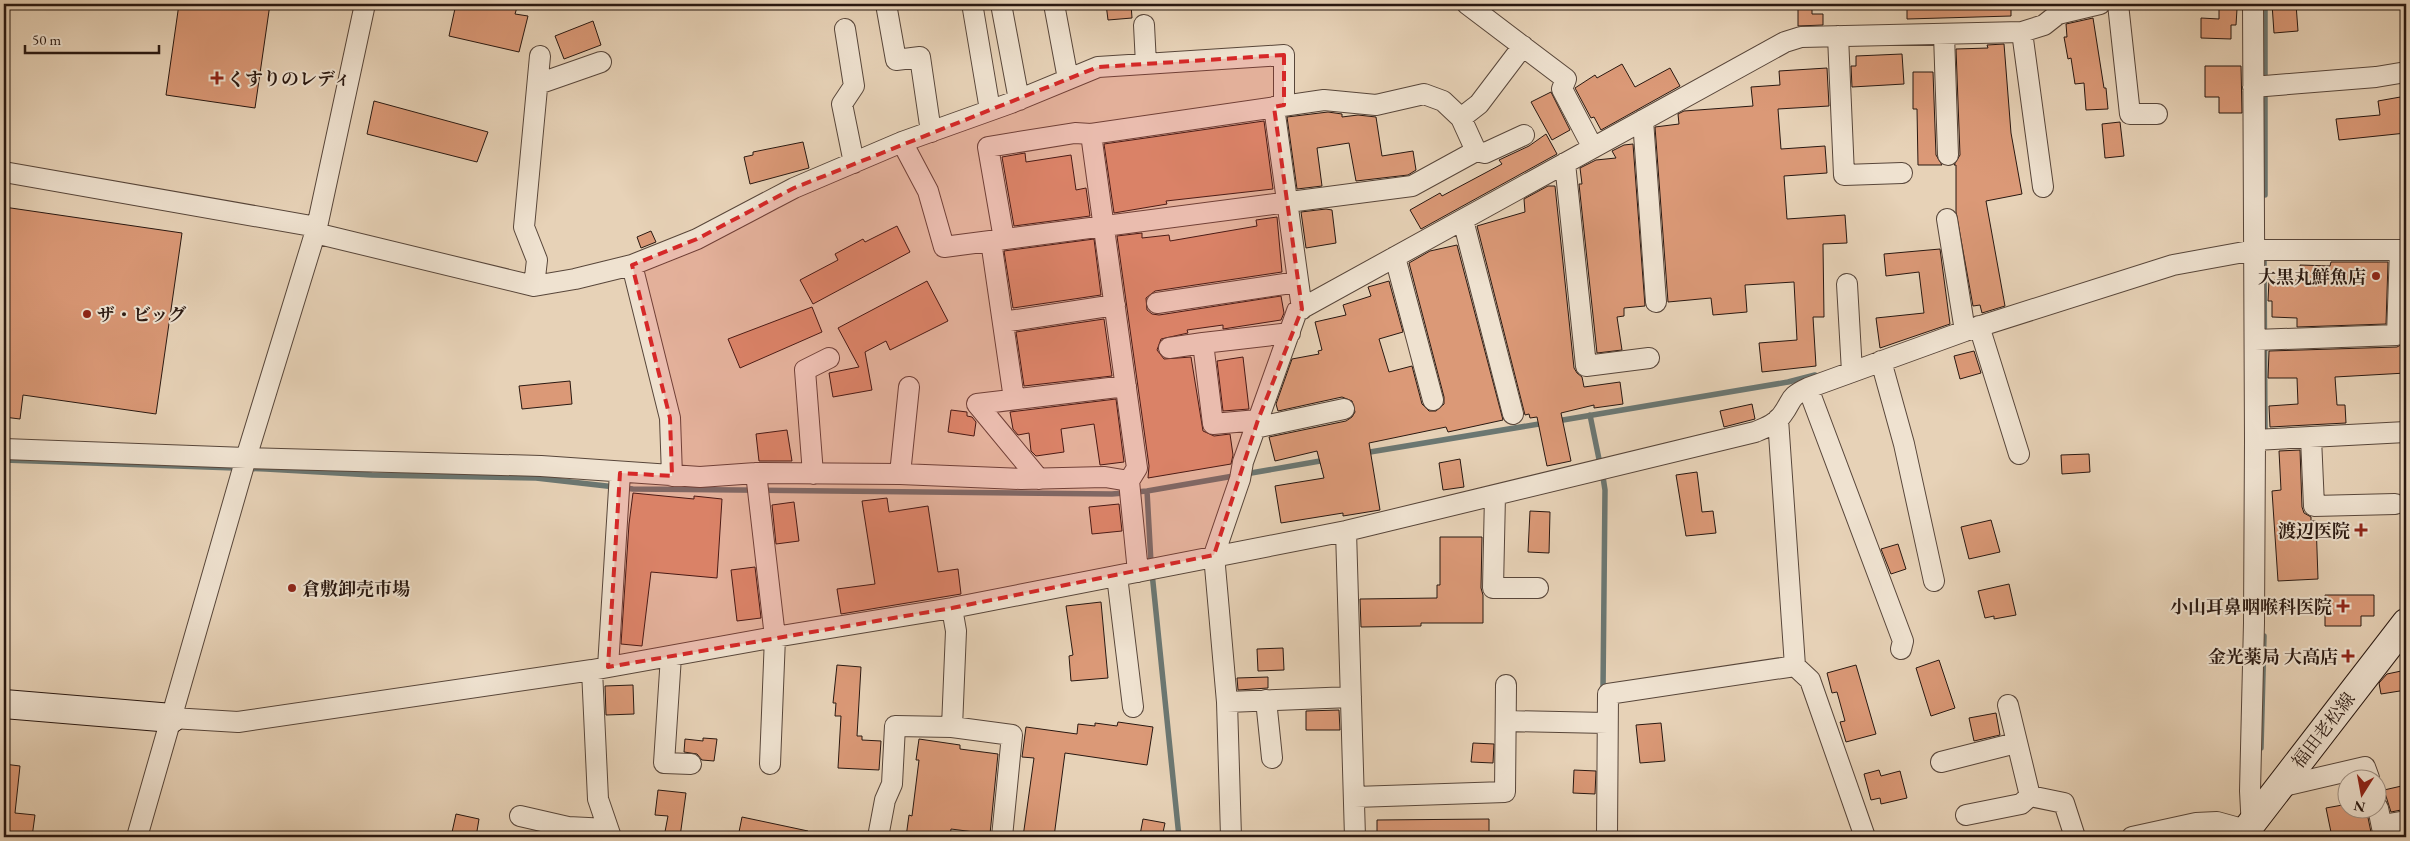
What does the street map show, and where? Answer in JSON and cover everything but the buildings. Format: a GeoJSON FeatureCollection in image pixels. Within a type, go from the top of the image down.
{"type":"FeatureCollection","features":[{"type":"Feature","properties":{"kind":"main road","name":"福田老松線"},"geometry":{"type":"LineString","coordinates":[[2248,832],[2279,787],[2406,623]]}},
{"type":"Feature","properties":{"kind":"main road"},"geometry":{"type":"LineString","coordinates":[[4,704],[172,718]]}},
{"type":"Feature","properties":{"kind":"street"},"geometry":{"type":"LineString","coordinates":[[137,837],[244,466],[316,230],[364,4]]}},
{"type":"Feature","properties":{"kind":"street"},"geometry":{"type":"LineString","coordinates":[[886,4],[896,60],[920,57],[930,132]]}},
{"type":"Feature","properties":{"kind":"street"},"geometry":{"type":"LineString","coordinates":[[1000,4],[1019,100]]}},
{"type":"Feature","properties":{"kind":"street"},"geometry":{"type":"LineString","coordinates":[[1054,4],[1068,79]]}},
{"type":"Feature","properties":{"kind":"street"},"geometry":{"type":"LineString","coordinates":[[1467,4],[1566,79],[1562,89],[1593,148]]}},
{"type":"Feature","properties":{"kind":"street"},"geometry":{"type":"LineString","coordinates":[[1231,837],[1227,702],[1214,555],[1297,311],[1786,42],[1801,37],[2022,32],[2044,25],[2058,14],[2100,4]]}},
{"type":"Feature","properties":{"kind":"street"},"geometry":{"type":"LineString","coordinates":[[2118,4],[2130,114],[2157,114]]}},
{"type":"Feature","properties":{"kind":"street"},"geometry":{"type":"LineString","coordinates":[[2132,837],[2196,823],[2217,822],[2248,832],[2262,440],[2261,340],[2255,250],[2261,87],[2253,4]]}},
{"type":"Feature","properties":{"kind":"street"},"geometry":{"type":"LineString","coordinates":[[973,9],[990,110]]}},
{"type":"Feature","properties":{"kind":"street"},"geometry":{"type":"LineString","coordinates":[[1144,25],[1146,64]]}},
{"type":"Feature","properties":{"kind":"street"},"geometry":{"type":"LineString","coordinates":[[845,29],[854,86],[842,104],[854,163]]}},
{"type":"Feature","properties":{"kind":"street"},"geometry":{"type":"LineString","coordinates":[[2022,32],[2043,187]]}},
{"type":"Feature","properties":{"kind":"street"},"geometry":{"type":"LineString","coordinates":[[1944,34],[1948,155]]}},
{"type":"Feature","properties":{"kind":"street"},"geometry":{"type":"LineString","coordinates":[[1838,36],[1844,175],[1902,173]]}},
{"type":"Feature","properties":{"kind":"street"},"geometry":{"type":"LineString","coordinates":[[1461,118],[1479,104],[1523,46]]}},
{"type":"Feature","properties":{"kind":"street"},"geometry":{"type":"LineString","coordinates":[[4,172],[316,230],[534,286],[632,265],[697,239],[794,188],[902,142],[1019,100],[1098,67],[1284,55],[1279,106],[1287,202],[1302,309]]}},
{"type":"Feature","properties":{"kind":"street"},"geometry":{"type":"LineString","coordinates":[[534,286],[537,260],[524,227],[540,56]]}},
{"type":"Feature","properties":{"kind":"street"},"geometry":{"type":"LineString","coordinates":[[538,84],[601,62]]}},
{"type":"Feature","properties":{"kind":"street"},"geometry":{"type":"LineString","coordinates":[[2261,87],[2376,77],[2406,72]]}},
{"type":"Feature","properties":{"kind":"street"},"geometry":{"type":"LineString","coordinates":[[1014,400],[1003,322],[988,147],[1075,133],[1092,134],[1324,100],[1376,105],[1424,94],[1443,101],[1461,118],[1476,151]]}},
{"type":"Feature","properties":{"kind":"street"},"geometry":{"type":"LineString","coordinates":[[1642,120],[1656,302]]}},
{"type":"Feature","properties":{"kind":"street"},"geometry":{"type":"LineString","coordinates":[[1092,134],[1137,468],[1129,481],[1148,570]]}},
{"type":"Feature","properties":{"kind":"street"},"geometry":{"type":"LineString","coordinates":[[902,142],[928,191],[944,247],[1412,186],[1476,151],[1485,153],[1524,135]]}},
{"type":"Feature","properties":{"kind":"street"},"geometry":{"type":"LineString","coordinates":[[1565,163],[1586,366],[1648,358]]}},
{"type":"Feature","properties":{"kind":"street"},"geometry":{"type":"LineString","coordinates":[[1947,219],[1972,328],[2020,454]]}},
{"type":"Feature","properties":{"kind":"street"},"geometry":{"type":"LineString","coordinates":[[1463,220],[1513,414]]}},
{"type":"Feature","properties":{"kind":"street"},"geometry":{"type":"LineString","coordinates":[[172,718],[238,722],[600,668],[775,636],[952,608],[1148,570],[1214,555],[1346,531],[1755,432],[1778,419],[1792,395],[1808,388],[1972,328],[2173,265],[2255,250],[2403,250],[2397,334],[2261,340]]}},
{"type":"Feature","properties":{"kind":"street"},"geometry":{"type":"LineString","coordinates":[[1395,258],[1433,400]]}},
{"type":"Feature","properties":{"kind":"street"},"geometry":{"type":"LineString","coordinates":[[632,265],[670,418],[672,476]]}},
{"type":"Feature","properties":{"kind":"street"},"geometry":{"type":"LineString","coordinates":[[1157,303],[1298,282]]}},
{"type":"Feature","properties":{"kind":"street"},"geometry":{"type":"LineString","coordinates":[[1847,284],[1852,372]]}},
{"type":"Feature","properties":{"kind":"street"},"geometry":{"type":"LineString","coordinates":[[1003,322],[1115,305]]}},
{"type":"Feature","properties":{"kind":"street"},"geometry":{"type":"LineString","coordinates":[[1169,348],[1290,333]]}},
{"type":"Feature","properties":{"kind":"street"},"geometry":{"type":"LineString","coordinates":[[1202,343],[1213,424],[1257,424],[1344,409]]}},
{"type":"Feature","properties":{"kind":"street"},"geometry":{"type":"LineString","coordinates":[[813,474],[805,370],[829,358]]}},
{"type":"Feature","properties":{"kind":"street"},"geometry":{"type":"LineString","coordinates":[[1881,361],[1904,444],[1934,581]]}},
{"type":"Feature","properties":{"kind":"street"},"geometry":{"type":"LineString","coordinates":[[1039,479],[977,404],[1126,386]]}},
{"type":"Feature","properties":{"kind":"street"},"geometry":{"type":"LineString","coordinates":[[900,474],[909,387]]}},
{"type":"Feature","properties":{"kind":"street"},"geometry":{"type":"LineString","coordinates":[[1808,388],[1903,641],[1901,650]]}},
{"type":"Feature","properties":{"kind":"street"},"geometry":{"type":"LineString","coordinates":[[1778,419],[1795,666],[1810,680],[1866,837]]}},
{"type":"Feature","properties":{"kind":"street"},"geometry":{"type":"LineString","coordinates":[[2262,440],[2406,432]]}},
{"type":"Feature","properties":{"kind":"street"},"geometry":{"type":"LineString","coordinates":[[2311,438],[2314,506],[2395,504]]}},
{"type":"Feature","properties":{"kind":"street"},"geometry":{"type":"LineString","coordinates":[[4,449],[244,466],[541,466],[620,473],[700,477],[756,473],[900,474],[1039,479],[1105,477],[1129,481]]}},
{"type":"Feature","properties":{"kind":"street"},"geometry":{"type":"LineString","coordinates":[[520,816],[568,827],[609,833],[598,799],[600,668],[620,473]]}},
{"type":"Feature","properties":{"kind":"street"},"geometry":{"type":"LineString","coordinates":[[756,473],[775,636],[770,764]]}},
{"type":"Feature","properties":{"kind":"street"},"geometry":{"type":"LineString","coordinates":[[1494,495],[1494,588],[1538,588]]}},
{"type":"Feature","properties":{"kind":"street"},"geometry":{"type":"LineString","coordinates":[[1346,531],[1355,837]]}},
{"type":"Feature","properties":{"kind":"street"},"geometry":{"type":"LineString","coordinates":[[1117,576],[1132,707]]}},
{"type":"Feature","properties":{"kind":"street"},"geometry":{"type":"LineString","coordinates":[[952,608],[956,631],[952,727]]}},
{"type":"Feature","properties":{"kind":"street"},"geometry":{"type":"LineString","coordinates":[[671,656],[664,763],[691,764]]}},
{"type":"Feature","properties":{"kind":"street"},"geometry":{"type":"LineString","coordinates":[[1607,837],[1608,694],[1795,666]]}},
{"type":"Feature","properties":{"kind":"street"},"geometry":{"type":"LineString","coordinates":[[1355,798],[1505,792],[1506,685]]}},
{"type":"Feature","properties":{"kind":"street"},"geometry":{"type":"LineString","coordinates":[[1227,702],[1352,697]]}},
{"type":"Feature","properties":{"kind":"street"},"geometry":{"type":"LineString","coordinates":[[1266,700],[1272,758]]}},
{"type":"Feature","properties":{"kind":"street"},"geometry":{"type":"LineString","coordinates":[[2008,705],[2030,796]]}},
{"type":"Feature","properties":{"kind":"street"},"geometry":{"type":"LineString","coordinates":[[1506,721],[1607,723]]}},
{"type":"Feature","properties":{"kind":"street"},"geometry":{"type":"LineString","coordinates":[[878,837],[885,800],[892,784],[895,726],[952,727],[1012,735],[1002,837]]}},
{"type":"Feature","properties":{"kind":"street"},"geometry":{"type":"LineString","coordinates":[[1941,762],[2016,743]]}},
{"type":"Feature","properties":{"kind":"street"},"geometry":{"type":"LineString","coordinates":[[2279,787],[2338,773]]}},
{"type":"Feature","properties":{"kind":"street"},"geometry":{"type":"LineString","coordinates":[[1966,815],[2021,804],[2030,796]]}},
{"type":"Feature","properties":{"kind":"street"},"geometry":{"type":"LineString","coordinates":[[2030,796],[2064,803],[2075,837]]}},
{"type":"Feature","properties":{"kind":"street"},"geometry":{"type":"LineString","coordinates":[[2381,823],[2406,821]]}},
{"type":"Feature","properties":{"kind":"highlighted area"},"geometry":{"type":"Polygon","coordinates":[[[1284,55],[1284,105],[1274,107],[1302,309],[1258,420],[1214,555],[952,608],[608,667],[620,473],[672,476],[670,418],[632,265],[697,239],[794,188],[1098,67],[1284,55]]]}},
{"type":"Feature","properties":{"kind":"waterway"},"geometry":{"type":"LineString","coordinates":[[2265,4],[2265,195]]}},
{"type":"Feature","properties":{"kind":"waterway"},"geometry":{"type":"LineString","coordinates":[[2264,258],[2265,431]]}},
{"type":"Feature","properties":{"kind":"waterway"},"geometry":{"type":"LineString","coordinates":[[1557,421],[1788,382],[1815,375]]}},
{"type":"Feature","properties":{"kind":"waterway"},"geometry":{"type":"LineString","coordinates":[[1590,415],[1600,464]]}},
{"type":"Feature","properties":{"kind":"waterway"},"geometry":{"type":"LineString","coordinates":[[1364,453],[1545,423]]}},
{"type":"Feature","properties":{"kind":"waterway"},"geometry":{"type":"LineString","coordinates":[[4,460],[266,469],[372,475],[536,478],[633,489],[1112,494],[1147,491],[1326,460]]}},
{"type":"Feature","properties":{"kind":"waterway"},"geometry":{"type":"LineString","coordinates":[[1603,477],[1605,490],[1603,691]]}},
{"type":"Feature","properties":{"kind":"waterway"},"geometry":{"type":"LineString","coordinates":[[1147,491],[1151,563],[1179,837]]}},
{"type":"Feature","properties":{"kind":"waterway"},"geometry":{"type":"LineString","coordinates":[[2261,748],[2264,636]]}},
{"type":"Feature","properties":{"kind":"place","name":"くすりのレディ"},"geometry":{"type":"Point","coordinates":[217,78]}},
{"type":"Feature","properties":{"kind":"place","name":"大黒丸鮮魚店"},"geometry":{"type":"Point","coordinates":[2376,276]}},
{"type":"Feature","properties":{"kind":"place","name":"ザ・ビッグ"},"geometry":{"type":"Point","coordinates":[87,314]}},
{"type":"Feature","properties":{"kind":"place","name":"渡辺医院"},"geometry":{"type":"Point","coordinates":[2361,530]}},
{"type":"Feature","properties":{"kind":"place","name":"倉敷卸売市場"},"geometry":{"type":"Point","coordinates":[292,588]}},
{"type":"Feature","properties":{"kind":"place","name":"小山耳鼻咽喉科医院"},"geometry":{"type":"Point","coordinates":[2343,606]}},
{"type":"Feature","properties":{"kind":"place","name":"金光薬局 大高店"},"geometry":{"type":"Point","coordinates":[2348,656]}}]}
